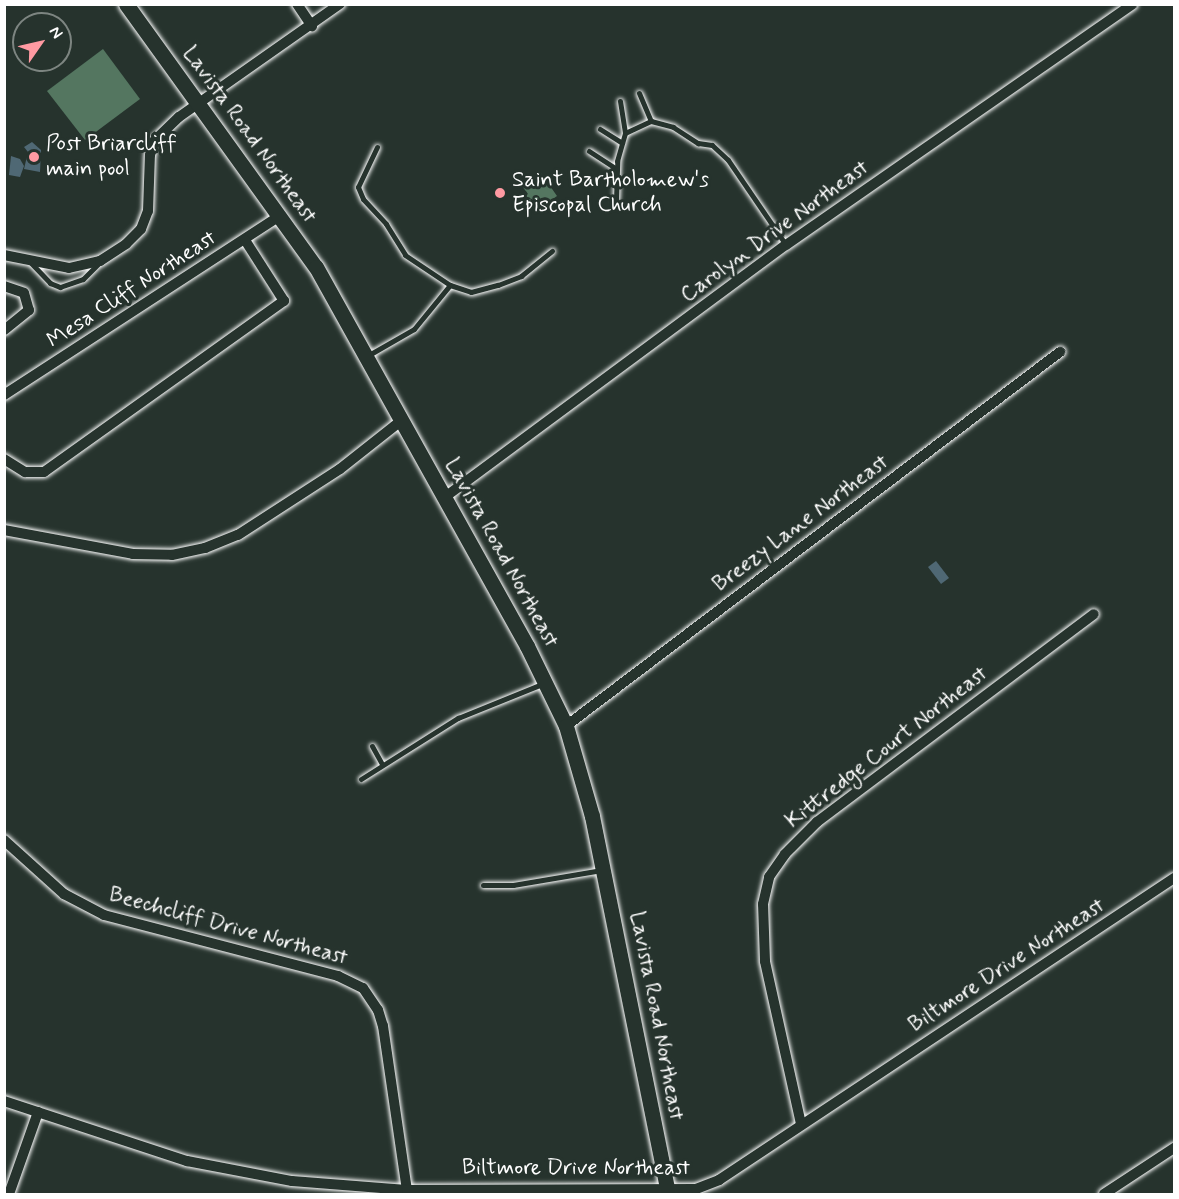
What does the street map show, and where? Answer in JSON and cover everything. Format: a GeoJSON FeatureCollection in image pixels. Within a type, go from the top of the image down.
{"type":"FeatureCollection","features":[{"type":"Feature","properties":{"kind":"main road","name":"Lavista Road Northeast"},"geometry":{"type":"LineString","coordinates":[[126,4],[316,267],[445,497],[566,726],[603,870],[667,1192]]}},
{"type":"Feature","properties":{"kind":"street"},"geometry":{"type":"LineString","coordinates":[[297,4],[312,26]]}},
{"type":"Feature","properties":{"kind":"street"},"geometry":{"type":"LineString","coordinates":[[4,255],[69,268],[100,261],[126,244],[141,229],[148,211],[148,167],[155,140],[199,103],[312,26],[340,4]]}},
{"type":"Feature","properties":{"kind":"street","name":"Carolyn Drive Northeast"},"geometry":{"type":"LineString","coordinates":[[445,497],[786,245],[1133,4]]}},
{"type":"Feature","properties":{"kind":"street","name":"Mesa Cliff Northeast"},"geometry":{"type":"LineString","coordinates":[[4,395],[280,216]]}},
{"type":"Feature","properties":{"kind":"street"},"geometry":{"type":"LineString","coordinates":[[4,459],[25,472],[44,472],[284,301],[245,240]]}},
{"type":"Feature","properties":{"kind":"street"},"geometry":{"type":"LineString","coordinates":[[4,286],[24,294],[29,310],[4,330]]}},
{"type":"Feature","properties":{"kind":"street","name":"Breezy Lane Northeast"},"geometry":{"type":"LineString","coordinates":[[566,726],[1060,352]]}},
{"type":"Feature","properties":{"kind":"street"},"geometry":{"type":"LineString","coordinates":[[4,530],[133,554],[172,555],[205,548],[238,534],[340,469],[402,420]]}},
{"type":"Feature","properties":{"kind":"street","name":"Kittredge Court Northeast"},"geometry":{"type":"LineString","coordinates":[[801,1124],[765,961],[763,904],[769,877],[785,854],[817,822],[1094,614]]}},
{"type":"Feature","properties":{"kind":"street","name":"Beechcliff Drive Northeast"},"geometry":{"type":"LineString","coordinates":[[4,840],[64,894],[104,915],[338,976],[363,988],[378,1010],[383,1026],[407,1190]]}},
{"type":"Feature","properties":{"kind":"street","name":"Biltmore Drive Northeast"},"geometry":{"type":"LineString","coordinates":[[4,1101],[187,1161],[292,1181],[407,1190],[667,1192],[696,1189],[711,1185],[1174,878]]}},
{"type":"Feature","properties":{"kind":"street"},"geometry":{"type":"LineString","coordinates":[[9,1194],[38,1112]]}},
{"type":"Feature","properties":{"kind":"street"},"geometry":{"type":"LineString","coordinates":[[1104,1194],[1174,1148]]}},
{"type":"Feature","properties":{"kind":"lane"},"geometry":{"type":"LineString","coordinates":[[639,93],[651,121],[712,145],[728,160],[786,245]]}},
{"type":"Feature","properties":{"kind":"lane"},"geometry":{"type":"LineString","coordinates":[[616,199],[616,169],[625,133],[620,101]]}},
{"type":"Feature","properties":{"kind":"lane"},"geometry":{"type":"LineString","coordinates":[[625,133],[651,121]]}},
{"type":"Feature","properties":{"kind":"lane"},"geometry":{"type":"LineString","coordinates":[[600,129],[622,143]]}},
{"type":"Feature","properties":{"kind":"lane"},"geometry":{"type":"LineString","coordinates":[[377,147],[358,186],[363,199],[391,230],[405,255],[450,285],[471,292],[498,285],[521,276],[552,250]]}},
{"type":"Feature","properties":{"kind":"lane"},"geometry":{"type":"LineString","coordinates":[[590,151],[616,169]]}},
{"type":"Feature","properties":{"kind":"lane"},"geometry":{"type":"LineString","coordinates":[[28,259],[50,283],[60,287],[82,279],[100,261]]}},
{"type":"Feature","properties":{"kind":"lane"},"geometry":{"type":"LineString","coordinates":[[367,356],[414,329],[450,285]]}},
{"type":"Feature","properties":{"kind":"lane"},"geometry":{"type":"LineString","coordinates":[[362,779],[382,764],[458,718],[545,683]]}},
{"type":"Feature","properties":{"kind":"lane"},"geometry":{"type":"LineString","coordinates":[[372,746],[382,764]]}},
{"type":"Feature","properties":{"kind":"lane"},"geometry":{"type":"LineString","coordinates":[[483,885],[513,885],[603,870]]}},
{"type":"Feature","properties":{"kind":"green space"},"geometry":{"type":"Polygon","coordinates":[[[103,49],[140,99],[85,140],[47,91],[103,49]]]}},
{"type":"Feature","properties":{"kind":"green space"},"geometry":{"type":"Polygon","coordinates":[[[541,173],[557,196],[540,208],[535,200],[528,205],[523,198],[528,194],[522,186],[541,173]]]}},
{"type":"Feature","properties":{"kind":"water","name":"Post Briarcliff main pool"},"geometry":{"type":"Polygon","coordinates":[[[32,142],[41,150],[40,172],[24,169],[28,152],[24,147],[32,142]]]}},
{"type":"Feature","properties":{"kind":"water","name":"Post Briarcliff main pool"},"geometry":{"type":"Polygon","coordinates":[[[11,156],[20,159],[24,166],[20,177],[9,175],[11,156]]]}},
{"type":"Feature","properties":{"kind":"water"},"geometry":{"type":"Polygon","coordinates":[[[936,561],[949,578],[941,584],[928,567],[936,561]]]}},
{"type":"Feature","properties":{"kind":"place","name":"Post Briarcliff main pool"},"geometry":{"type":"Point","coordinates":[34,157]}},
{"type":"Feature","properties":{"kind":"place","name":"Saint Bartholomew's Episcopal Church"},"geometry":{"type":"Point","coordinates":[500,193]}}]}
